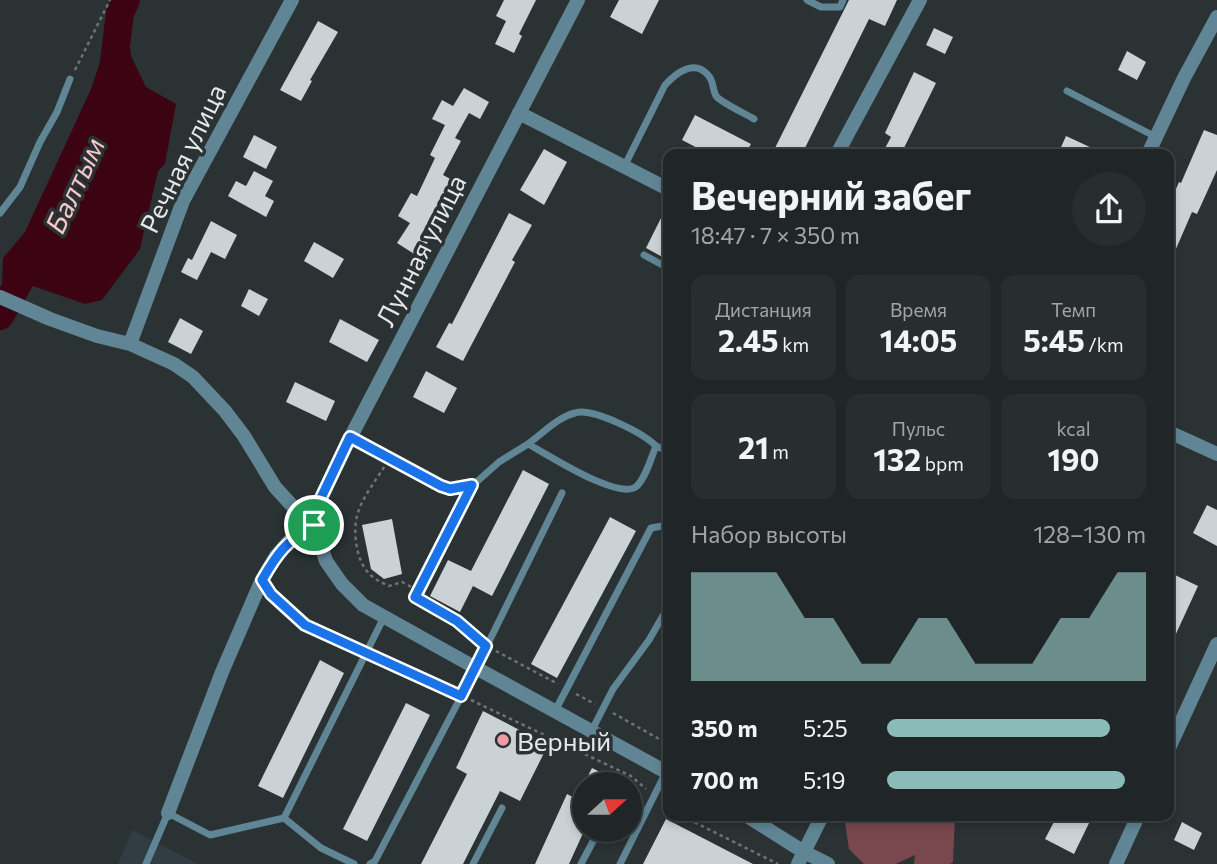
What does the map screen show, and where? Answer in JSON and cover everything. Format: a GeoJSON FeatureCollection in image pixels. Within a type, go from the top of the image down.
{"type":"FeatureCollection","features":[{"type":"Feature","properties":{"kind":"street","name":"Речная улица"},"geometry":{"type":"LineString","coordinates":[[130,344],[183,201],[292,0]]}},
{"type":"Feature","properties":{"kind":"street","name":"Лунная улица"},"geometry":{"type":"LineString","coordinates":[[314,525],[320,500],[350,437],[578,0]]}},
{"type":"Feature","properties":{"kind":"street"},"geometry":{"type":"LineString","coordinates":[[840,149],[919,0]]}},
{"type":"Feature","properties":{"kind":"street"},"geometry":{"type":"LineString","coordinates":[[1150,149],[1217,16]]}},
{"type":"Feature","properties":{"kind":"street"},"geometry":{"type":"LineString","coordinates":[[519,113],[663,186]]}},
{"type":"Feature","properties":{"kind":"street"},"geometry":{"type":"LineString","coordinates":[[0,297],[16,306],[97,336],[130,344],[174,364],[208,392],[244,436],[275,487],[314,525],[326,561],[342,584],[363,605],[663,769]]}},
{"type":"Feature","properties":{"kind":"street"},"geometry":{"type":"LineString","coordinates":[[1174,434],[1217,454]]}},
{"type":"Feature","properties":{"kind":"street"},"geometry":{"type":"LineString","coordinates":[[168,813],[222,672],[262,580],[276,556],[290,540],[314,525]]}},
{"type":"Feature","properties":{"kind":"street"},"geometry":{"type":"LineString","coordinates":[[1174,737],[1217,644]]}},
{"type":"Feature","properties":{"kind":"street"},"geometry":{"type":"LineString","coordinates":[[753,821],[801,858],[828,864]]}},
{"type":"Feature","properties":{"kind":"street"},"geometry":{"type":"LineString","coordinates":[[801,858],[820,821]]}},
{"type":"Feature","properties":{"kind":"street"},"geometry":{"type":"LineString","coordinates":[[1116,864],[1136,821]]}},
{"type":"Feature","properties":{"kind":"lane"},"geometry":{"type":"LineString","coordinates":[[807,0],[821,7],[840,7],[843,0]]}},
{"type":"Feature","properties":{"kind":"lane"},"geometry":{"type":"LineString","coordinates":[[624,167],[665,85],[675,74],[685,69],[698,68],[708,75],[714,85],[716,97],[754,119]]}},
{"type":"Feature","properties":{"kind":"lane"},"geometry":{"type":"LineString","coordinates":[[0,213],[20,187],[70,79]]}},
{"type":"Feature","properties":{"kind":"lane"},"geometry":{"type":"LineString","coordinates":[[1067,90],[1156,137]]}},
{"type":"Feature","properties":{"kind":"lane"},"geometry":{"type":"LineString","coordinates":[[644,255],[663,265]]}},
{"type":"Feature","properties":{"kind":"lane"},"geometry":{"type":"LineString","coordinates":[[350,437],[450,489],[472,485],[499,463],[573,413],[582,411],[634,431],[663,449]]}},
{"type":"Feature","properties":{"kind":"lane"},"geometry":{"type":"LineString","coordinates":[[528,444],[601,483],[621,490],[637,485],[656,446]]}},
{"type":"Feature","properties":{"kind":"lane"},"geometry":{"type":"LineString","coordinates":[[370,864],[375,861],[461,696],[562,493]]}},
{"type":"Feature","properties":{"kind":"lane"},"geometry":{"type":"LineString","coordinates":[[555,711],[651,528],[663,526]]}},
{"type":"Feature","properties":{"kind":"lane"},"geometry":{"type":"LineString","coordinates":[[592,730],[613,689],[649,640],[663,616]]}},
{"type":"Feature","properties":{"kind":"lane"},"geometry":{"type":"LineString","coordinates":[[284,818],[384,617]]}},
{"type":"Feature","properties":{"kind":"lane"},"geometry":{"type":"LineString","coordinates":[[642,819],[663,781]]}},
{"type":"Feature","properties":{"kind":"lane"},"geometry":{"type":"LineString","coordinates":[[473,864],[502,808]]}},
{"type":"Feature","properties":{"kind":"lane"},"geometry":{"type":"LineString","coordinates":[[146,864],[168,813],[210,835],[284,818]]}},
{"type":"Feature","properties":{"kind":"lane"},"geometry":{"type":"LineString","coordinates":[[284,818],[321,848],[355,864]]}},
{"type":"Feature","properties":{"kind":"lane"},"geometry":{"type":"LineString","coordinates":[[581,864],[593,842]]}},
{"type":"Feature","properties":{"kind":"lane"},"geometry":{"type":"LineString","coordinates":[[620,864],[631,842]]}},
{"type":"Feature","properties":{"kind":"path"},"geometry":{"type":"LineString","coordinates":[[70,79],[110,0]]}},
{"type":"Feature","properties":{"kind":"path"},"geometry":{"type":"LineString","coordinates":[[390,458],[357,513],[357,546],[364,568],[376,580],[389,586],[402,582],[419,591]]}},
{"type":"Feature","properties":{"kind":"path"},"geometry":{"type":"LineString","coordinates":[[472,485],[415,597],[457,621],[486,646],[663,741]]}},
{"type":"Feature","properties":{"kind":"path"},"geometry":{"type":"LineString","coordinates":[[262,580],[271,594],[305,625],[631,776],[652,800]]}},
{"type":"Feature","properties":{"kind":"path"},"geometry":{"type":"LineString","coordinates":[[692,821],[778,864]]}},
{"type":"Feature","properties":{"kind":"shaded area"},"geometry":{"type":"Polygon","coordinates":[[[845,821],[955,821],[953,862],[950,864],[914,864],[915,855],[896,864],[864,864],[849,849],[845,821]]]}},
{"type":"Feature","properties":{"kind":"shaded area"},"geometry":{"type":"Polygon","coordinates":[[[132,830],[198,864],[118,864],[132,830]]]}},
{"type":"Feature","properties":{"kind":"water"},"geometry":{"type":"Polygon","coordinates":[[[113,23],[127,23],[131,56],[146,87],[176,104],[165,164],[158,171],[140,249],[102,300],[85,304],[33,286],[15,293],[2,287],[3,258],[25,232],[91,89],[113,23]]]}},
{"type":"Feature","properties":{"kind":"building"},"geometry":{"type":"Polygon","coordinates":[[[504,0],[536,0],[519,34],[522,36],[514,53],[495,44],[506,21],[496,16],[504,0]]]}},
{"type":"Feature","properties":{"kind":"building"},"geometry":{"type":"Polygon","coordinates":[[[619,0],[659,0],[642,34],[610,17],[619,0]]]}},
{"type":"Feature","properties":{"kind":"building"},"geometry":{"type":"Polygon","coordinates":[[[849,0],[897,0],[885,26],[869,19],[804,149],[774,149],[849,0]]]}},
{"type":"Feature","properties":{"kind":"building"},"geometry":{"type":"Polygon","coordinates":[[[318,21],[338,32],[301,101],[280,90],[318,21]]]}},
{"type":"Feature","properties":{"kind":"building"},"geometry":{"type":"Polygon","coordinates":[[[934,28],[953,37],[945,54],[926,45],[934,28]]]}},
{"type":"Feature","properties":{"kind":"building"},"geometry":{"type":"Polygon","coordinates":[[[1127,51],[1146,62],[1137,80],[1118,70],[1127,51]]]}},
{"type":"Feature","properties":{"kind":"building"},"geometry":{"type":"Polygon","coordinates":[[[914,72],[936,83],[903,149],[885,149],[891,137],[885,133],[914,72]]]}},
{"type":"Feature","properties":{"kind":"building"},"geometry":{"type":"Polygon","coordinates":[[[464,88],[489,102],[480,119],[469,113],[455,138],[461,141],[443,175],[456,182],[445,205],[439,202],[420,237],[428,242],[419,257],[397,243],[410,223],[398,216],[411,193],[417,196],[435,158],[430,155],[445,125],[432,119],[442,100],[453,106],[464,88]]]}},
{"type":"Feature","properties":{"kind":"building"},"geometry":{"type":"Polygon","coordinates":[[[695,115],[751,144],[748,149],[699,149],[682,140],[695,115]]]}},
{"type":"Feature","properties":{"kind":"building"},"geometry":{"type":"Polygon","coordinates":[[[1204,130],[1217,135],[1217,170],[1197,214],[1192,212],[1174,253],[1174,194],[1179,182],[1181,183],[1204,130]]]}},
{"type":"Feature","properties":{"kind":"building"},"geometry":{"type":"Polygon","coordinates":[[[254,135],[277,147],[266,169],[243,157],[254,135]]]}},
{"type":"Feature","properties":{"kind":"building"},"geometry":{"type":"Polygon","coordinates":[[[1066,136],[1094,149],[1060,149],[1066,136]]]}},
{"type":"Feature","properties":{"kind":"building"},"geometry":{"type":"Polygon","coordinates":[[[544,149],[567,162],[544,205],[520,190],[544,149]]]}},
{"type":"Feature","properties":{"kind":"building"},"geometry":{"type":"Polygon","coordinates":[[[254,171],[273,181],[265,196],[274,201],[266,217],[228,196],[236,181],[246,186],[254,171]]]}},
{"type":"Feature","properties":{"kind":"building"},"geometry":{"type":"Polygon","coordinates":[[[509,213],[532,225],[463,361],[436,347],[449,323],[452,324],[509,213]]]}},
{"type":"Feature","properties":{"kind":"building"},"geometry":{"type":"Polygon","coordinates":[[[663,214],[663,257],[646,248],[663,214]]]}},
{"type":"Feature","properties":{"kind":"building"},"geometry":{"type":"Polygon","coordinates":[[[211,221],[237,235],[225,259],[211,252],[197,280],[181,272],[188,258],[192,260],[211,221]]]}},
{"type":"Feature","properties":{"kind":"building"},"geometry":{"type":"Polygon","coordinates":[[[314,242],[344,259],[333,278],[304,261],[314,242]]]}},
{"type":"Feature","properties":{"kind":"building"},"geometry":{"type":"Polygon","coordinates":[[[249,289],[268,299],[259,316],[241,306],[249,289]]]}},
{"type":"Feature","properties":{"kind":"building"},"geometry":{"type":"Polygon","coordinates":[[[180,318],[203,331],[191,354],[168,342],[180,318]]]}},
{"type":"Feature","properties":{"kind":"building"},"geometry":{"type":"Polygon","coordinates":[[[340,319],[379,340],[367,362],[329,342],[340,319]]]}},
{"type":"Feature","properties":{"kind":"building"},"geometry":{"type":"Polygon","coordinates":[[[426,371],[457,388],[444,413],[413,397],[426,371]]]}},
{"type":"Feature","properties":{"kind":"building"},"geometry":{"type":"Polygon","coordinates":[[[295,382],[335,401],[326,421],[286,402],[295,382]]]}},
{"type":"Feature","properties":{"kind":"building"},"geometry":{"type":"Polygon","coordinates":[[[523,470],[549,484],[492,596],[473,586],[460,612],[430,596],[448,560],[471,571],[523,470]]]}},
{"type":"Feature","properties":{"kind":"building"},"geometry":{"type":"Polygon","coordinates":[[[1207,505],[1217,510],[1217,546],[1193,533],[1207,505]]]}},
{"type":"Feature","properties":{"kind":"building"},"geometry":{"type":"Polygon","coordinates":[[[610,517],[636,531],[557,678],[531,664],[610,517]]]}},
{"type":"Feature","properties":{"kind":"building"},"geometry":{"type":"Polygon","coordinates":[[[392,519],[402,574],[384,579],[371,569],[362,525],[392,519]]]}},
{"type":"Feature","properties":{"kind":"building"},"geometry":{"type":"Polygon","coordinates":[[[1175,575],[1198,586],[1174,638],[1175,575]]]}},
{"type":"Feature","properties":{"kind":"building"},"geometry":{"type":"Polygon","coordinates":[[[320,660],[344,673],[283,798],[258,786],[320,660]]]}},
{"type":"Feature","properties":{"kind":"building"},"geometry":{"type":"Polygon","coordinates":[[[406,703],[430,715],[367,841],[343,829],[406,703]]]}},
{"type":"Feature","properties":{"kind":"building"},"geometry":{"type":"Polygon","coordinates":[[[483,711],[548,745],[520,801],[500,791],[463,864],[421,864],[467,774],[456,768],[483,711]]]}},
{"type":"Feature","properties":{"kind":"building"},"geometry":{"type":"Polygon","coordinates":[[[567,794],[572,797],[572,842],[579,842],[569,864],[535,864],[567,794]]]}},
{"type":"Feature","properties":{"kind":"building"},"geometry":{"type":"Polygon","coordinates":[[[665,821],[670,821],[753,864],[643,864],[665,821]]]}},
{"type":"Feature","properties":{"kind":"building"},"geometry":{"type":"Polygon","coordinates":[[[1054,821],[1090,821],[1074,854],[1045,839],[1054,821]]]}},
{"type":"Feature","properties":{"kind":"building"},"geometry":{"type":"Polygon","coordinates":[[[1182,822],[1202,833],[1194,850],[1174,840],[1182,822]]]}},
{"type":"Feature","properties":{"kind":"waterway","name":"Балтым"},"geometry":{"type":"LineString","coordinates":[[114,62],[120,13],[126,0]]}},
{"type":"Feature","properties":{"kind":"waterway","name":"Балтым"},"geometry":{"type":"LineString","coordinates":[[0,316],[24,273]]}},
{"type":"Feature","properties":{"kind":"place","name":"Верный"},"geometry":{"type":"Point","coordinates":[503,740]}},
{"type":"Feature","properties":{"kind":"route"},"geometry":{"type":"LineString","coordinates":[[350,437],[441,486],[460,489],[472,485],[415,597],[457,621],[486,646],[461,696],[305,625],[271,594],[262,580],[276,556],[290,540],[314,525],[320,500],[350,437]]}}]}
